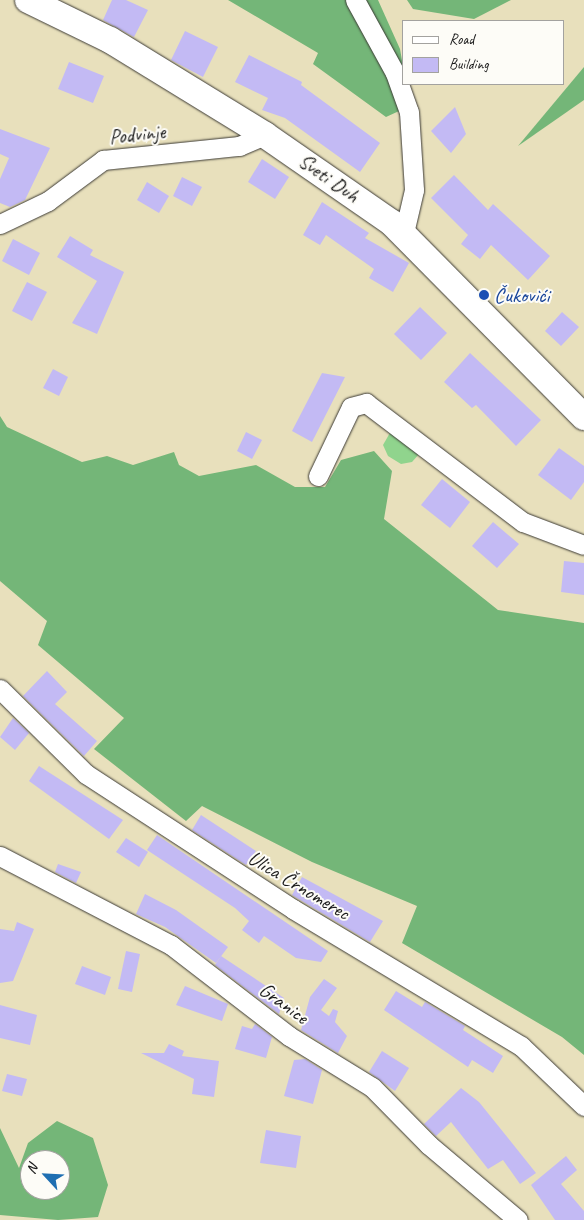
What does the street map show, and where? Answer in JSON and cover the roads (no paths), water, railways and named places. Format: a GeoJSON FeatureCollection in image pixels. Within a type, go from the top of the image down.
{"type":"FeatureCollection","features":[{"type":"Feature","properties":{"kind":"main road","name":"Sveti Duh"},"geometry":{"type":"LineString","coordinates":[[28,0],[110,40],[265,135],[404,233],[584,417]]}},
{"type":"Feature","properties":{"kind":"street"},"geometry":{"type":"LineString","coordinates":[[355,0],[394,72],[410,112],[414,190],[404,233]]}},
{"type":"Feature","properties":{"kind":"street","name":"Podvinje"},"geometry":{"type":"LineString","coordinates":[[0,224],[48,201],[103,160],[238,146],[265,135]]}},
{"type":"Feature","properties":{"kind":"street"},"geometry":{"type":"LineString","coordinates":[[318,476],[351,407],[366,403],[523,522],[584,545]]}},
{"type":"Feature","properties":{"kind":"street","name":"Ulica Črnomerec"},"geometry":{"type":"LineString","coordinates":[[0,688],[86,774],[285,904],[521,1046],[584,1106]]}},
{"type":"Feature","properties":{"kind":"street","name":"Granice"},"geometry":{"type":"LineString","coordinates":[[0,856],[171,944],[289,1036],[372,1087],[429,1145],[518,1220]]}},
{"type":"Feature","properties":{"kind":"place","name":"Čukovići"},"geometry":{"type":"Point","coordinates":[484,295]}}]}
